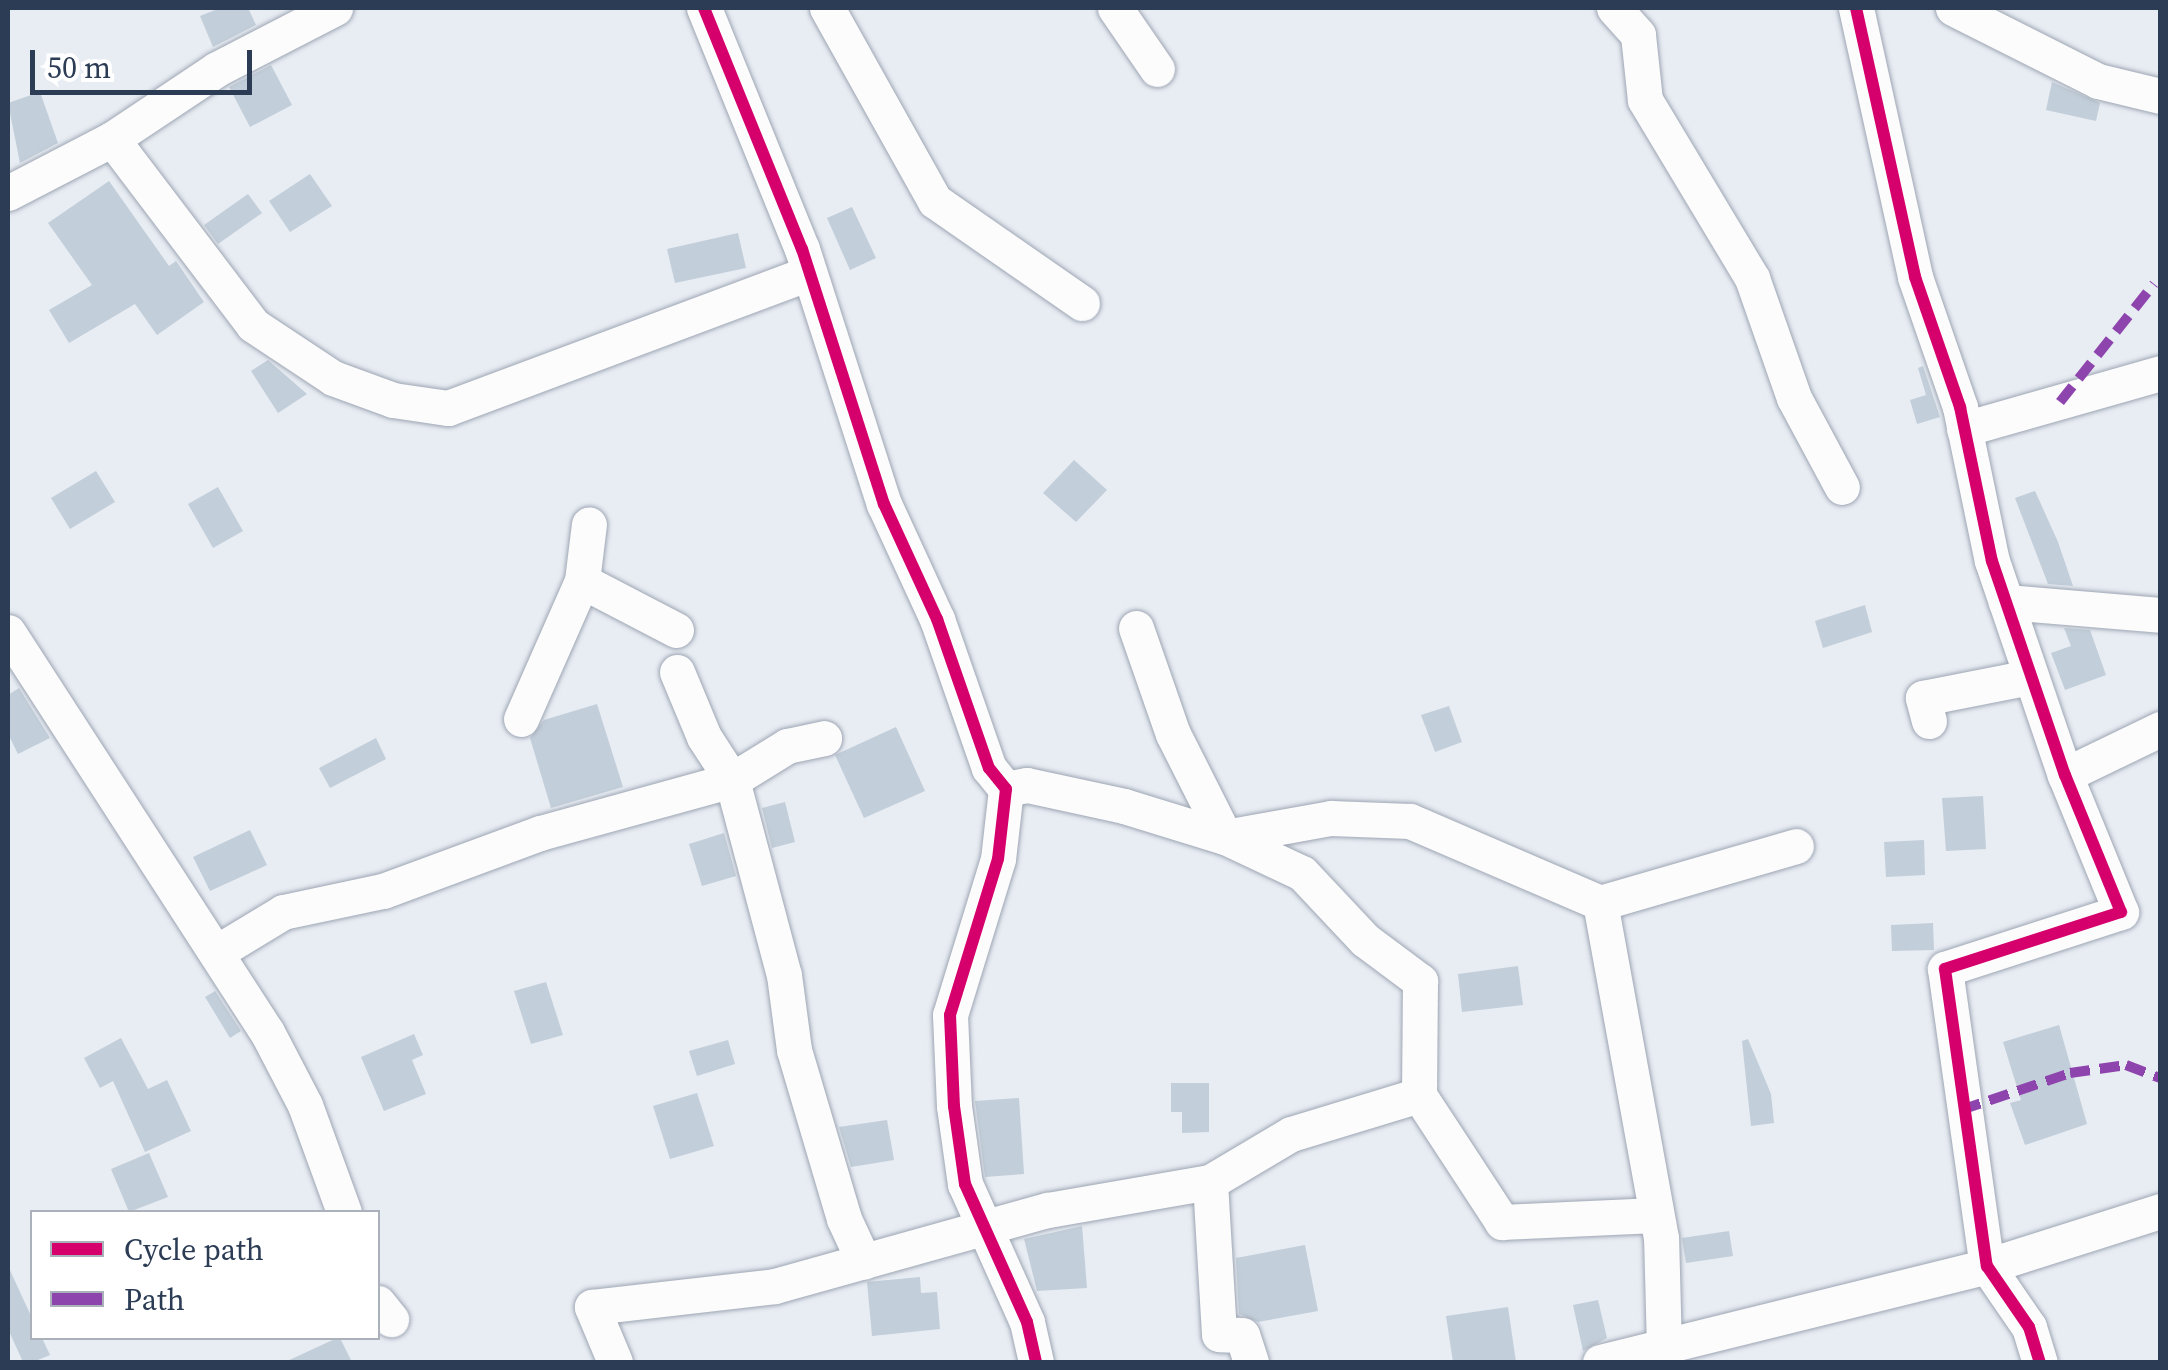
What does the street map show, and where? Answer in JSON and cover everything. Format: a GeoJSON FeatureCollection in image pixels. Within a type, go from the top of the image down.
{"type":"FeatureCollection","features":[{"type":"Feature","properties":{"kind":"street"},"geometry":{"type":"LineString","coordinates":[[10,183],[112,140],[216,69],[335,8]]}},
{"type":"Feature","properties":{"kind":"street"},"geometry":{"type":"LineString","coordinates":[[704,8],[810,273],[884,504],[936,619],[989,768],[1006,788],[998,859],[950,1015],[966,1184],[1026,1322],[1036,1362]]}},
{"type":"Feature","properties":{"kind":"street"},"geometry":{"type":"LineString","coordinates":[[827,8],[935,201],[1082,302]]}},
{"type":"Feature","properties":{"kind":"street"},"geometry":{"type":"LineString","coordinates":[[1115,8],[1157,69]]}},
{"type":"Feature","properties":{"kind":"street"},"geometry":{"type":"LineString","coordinates":[[1614,8],[1638,35],[1645,100],[1752,278],[1794,398],[1842,487]]}},
{"type":"Feature","properties":{"kind":"street"},"geometry":{"type":"LineString","coordinates":[[1856,8],[1863,60],[1915,276],[1964,429],[2006,602],[2064,775],[2121,912],[1944,969],[1988,1266],[2029,1327],[2040,1362]]}},
{"type":"Feature","properties":{"kind":"street"},"geometry":{"type":"LineString","coordinates":[[1953,8],[2098,81],[2160,96]]}},
{"type":"Feature","properties":{"kind":"street"},"geometry":{"type":"LineString","coordinates":[[112,140],[253,325],[332,378],[393,400],[448,408],[810,273]]}},
{"type":"Feature","properties":{"kind":"street"},"geometry":{"type":"LineString","coordinates":[[1964,429],[2160,373]]}},
{"type":"Feature","properties":{"kind":"street"},"geometry":{"type":"LineString","coordinates":[[522,719],[582,581],[589,524]]}},
{"type":"Feature","properties":{"kind":"street"},"geometry":{"type":"LineString","coordinates":[[582,581],[676,630]]}},
{"type":"Feature","properties":{"kind":"street"},"geometry":{"type":"LineString","coordinates":[[2006,602],[2160,615]]}},
{"type":"Feature","properties":{"kind":"street"},"geometry":{"type":"LineString","coordinates":[[1136,628],[1172,734],[1224,837]]}},
{"type":"Feature","properties":{"kind":"street"},"geometry":{"type":"LineString","coordinates":[[13,651],[218,952],[305,1105],[343,1210]]}},
{"type":"Feature","properties":{"kind":"street"},"geometry":{"type":"LineString","coordinates":[[677,672],[704,737],[732,780],[784,975],[794,1050],[844,1219],[864,1262]]}},
{"type":"Feature","properties":{"kind":"street"},"geometry":{"type":"LineString","coordinates":[[1929,721],[1924,698],[2030,677]]}},
{"type":"Feature","properties":{"kind":"street"},"geometry":{"type":"LineString","coordinates":[[2064,775],[2160,729]]}},
{"type":"Feature","properties":{"kind":"street"},"geometry":{"type":"LineString","coordinates":[[218,952],[284,912],[383,891],[540,833],[732,780],[787,746],[824,738]]}},
{"type":"Feature","properties":{"kind":"street"},"geometry":{"type":"LineString","coordinates":[[1006,788],[1027,785],[1124,806],[1224,837],[1302,872],[1365,940],[1420,981],[1419,1095],[1502,1222],[1655,1216]]}},
{"type":"Feature","properties":{"kind":"street"},"geometry":{"type":"LineString","coordinates":[[1224,837],[1332,818],[1410,822],[1600,902],[1796,846]]}},
{"type":"Feature","properties":{"kind":"street"},"geometry":{"type":"LineString","coordinates":[[1600,902],[1655,1216],[1664,1349]]}},
{"type":"Feature","properties":{"kind":"street"},"geometry":{"type":"LineString","coordinates":[[615,1362],[592,1307],[775,1286],[1048,1210],[1210,1182],[1291,1134],[1419,1095]]}},
{"type":"Feature","properties":{"kind":"street"},"geometry":{"type":"LineString","coordinates":[[1210,1182],[1219,1334],[1242,1335],[1251,1362]]}},
{"type":"Feature","properties":{"kind":"street"},"geometry":{"type":"LineString","coordinates":[[1600,1362],[1988,1266],[2159,1214]]}},
{"type":"Feature","properties":{"kind":"building"},"geometry":{"type":"Polygon","coordinates":[[[220,8],[248,8],[256,25],[213,47],[200,16],[220,8]]]}},
{"type":"Feature","properties":{"kind":"building"},"geometry":{"type":"Polygon","coordinates":[[[271,65],[292,105],[250,127],[229,87],[271,65]]]}},
{"type":"Feature","properties":{"kind":"building"},"geometry":{"type":"Polygon","coordinates":[[[2052,82],[2100,103],[2096,121],[2046,110],[2052,82]]]}},
{"type":"Feature","properties":{"kind":"building"},"geometry":{"type":"Polygon","coordinates":[[[40,92],[58,143],[20,163],[8,103],[40,92]]]}},
{"type":"Feature","properties":{"kind":"building"},"geometry":{"type":"Polygon","coordinates":[[[310,174],[332,206],[290,232],[269,201],[310,174]]]}},
{"type":"Feature","properties":{"kind":"building"},"geometry":{"type":"Polygon","coordinates":[[[109,181],[169,266],[176,261],[204,302],[157,335],[135,304],[69,343],[49,310],[92,285],[48,223],[109,181]]]}},
{"type":"Feature","properties":{"kind":"building"},"geometry":{"type":"Polygon","coordinates":[[[248,194],[262,213],[218,244],[204,225],[248,194]]]}},
{"type":"Feature","properties":{"kind":"building"},"geometry":{"type":"Polygon","coordinates":[[[852,207],[876,258],[850,270],[827,218],[852,207]]]}},
{"type":"Feature","properties":{"kind":"building"},"geometry":{"type":"Polygon","coordinates":[[[738,233],[746,268],[675,283],[667,249],[738,233]]]}},
{"type":"Feature","properties":{"kind":"building"},"geometry":{"type":"Polygon","coordinates":[[[268,360],[307,394],[278,413],[251,371],[268,360]]]}},
{"type":"Feature","properties":{"kind":"building"},"geometry":{"type":"Polygon","coordinates":[[[1923,366],[1940,417],[1917,424],[1910,400],[1926,395],[1918,368],[1923,366]]]}},
{"type":"Feature","properties":{"kind":"building"},"geometry":{"type":"Polygon","coordinates":[[[1074,460],[1107,490],[1076,522],[1043,493],[1074,460]]]}},
{"type":"Feature","properties":{"kind":"building"},"geometry":{"type":"Polygon","coordinates":[[[96,471],[115,502],[70,529],[51,498],[96,471]]]}},
{"type":"Feature","properties":{"kind":"building"},"geometry":{"type":"Polygon","coordinates":[[[218,487],[243,531],[213,548],[188,504],[218,487]]]}},
{"type":"Feature","properties":{"kind":"building"},"geometry":{"type":"Polygon","coordinates":[[[2035,491],[2073,586],[2048,584],[2015,498],[2035,491]]]}},
{"type":"Feature","properties":{"kind":"building"},"geometry":{"type":"Polygon","coordinates":[[[1865,605],[1872,632],[1823,648],[1815,621],[1865,605]]]}},
{"type":"Feature","properties":{"kind":"building"},"geometry":{"type":"Polygon","coordinates":[[[2064,628],[2090,630],[2106,675],[2065,690],[2051,653],[2071,646],[2064,628]]]}},
{"type":"Feature","properties":{"kind":"building"},"geometry":{"type":"Polygon","coordinates":[[[19,688],[50,738],[18,754],[8,734],[8,695],[19,688]]]}},
{"type":"Feature","properties":{"kind":"building"},"geometry":{"type":"Polygon","coordinates":[[[597,704],[623,787],[551,808],[530,738],[544,720],[597,704]]]}},
{"type":"Feature","properties":{"kind":"building"},"geometry":{"type":"Polygon","coordinates":[[[1449,706],[1462,742],[1435,752],[1421,715],[1449,706]]]}},
{"type":"Feature","properties":{"kind":"building"},"geometry":{"type":"Polygon","coordinates":[[[896,727],[925,791],[864,818],[835,755],[896,727]]]}},
{"type":"Feature","properties":{"kind":"building"},"geometry":{"type":"Polygon","coordinates":[[[376,738],[386,759],[330,788],[319,768],[376,738]]]}},
{"type":"Feature","properties":{"kind":"building"},"geometry":{"type":"Polygon","coordinates":[[[1983,796],[1986,849],[1946,851],[1942,798],[1983,796]]]}},
{"type":"Feature","properties":{"kind":"building"},"geometry":{"type":"Polygon","coordinates":[[[785,802],[795,842],[772,848],[762,808],[785,802]]]}},
{"type":"Feature","properties":{"kind":"building"},"geometry":{"type":"Polygon","coordinates":[[[250,830],[267,865],[210,891],[193,857],[250,830]]]}},
{"type":"Feature","properties":{"kind":"building"},"geometry":{"type":"Polygon","coordinates":[[[724,833],[736,876],[702,886],[689,844],[724,833]]]}},
{"type":"Feature","properties":{"kind":"building"},"geometry":{"type":"Polygon","coordinates":[[[1924,840],[1925,875],[1886,877],[1884,842],[1924,840]]]}},
{"type":"Feature","properties":{"kind":"building"},"geometry":{"type":"Polygon","coordinates":[[[1933,923],[1934,950],[1892,951],[1891,925],[1933,923]]]}},
{"type":"Feature","properties":{"kind":"building"},"geometry":{"type":"Polygon","coordinates":[[[1518,966],[1523,1005],[1462,1012],[1458,974],[1518,966]]]}},
{"type":"Feature","properties":{"kind":"building"},"geometry":{"type":"Polygon","coordinates":[[[546,982],[563,1035],[531,1044],[514,991],[546,982]]]}},
{"type":"Feature","properties":{"kind":"building"},"geometry":{"type":"Polygon","coordinates":[[[215,991],[241,1031],[230,1038],[205,997],[215,991]]]}},
{"type":"Feature","properties":{"kind":"building"},"geometry":{"type":"Polygon","coordinates":[[[2059,1025],[2087,1124],[2025,1145],[2010,1103],[2021,1100],[2003,1042],[2059,1025]]]}},
{"type":"Feature","properties":{"kind":"building"},"geometry":{"type":"Polygon","coordinates":[[[414,1034],[423,1055],[412,1060],[426,1094],[384,1111],[361,1057],[414,1034]]]}},
{"type":"Feature","properties":{"kind":"building"},"geometry":{"type":"Polygon","coordinates":[[[121,1038],[148,1089],[167,1080],[191,1131],[145,1152],[113,1081],[100,1088],[84,1058],[121,1038]]]}},
{"type":"Feature","properties":{"kind":"building"},"geometry":{"type":"Polygon","coordinates":[[[1748,1039],[1771,1094],[1774,1123],[1751,1126],[1742,1041],[1748,1039]]]}},
{"type":"Feature","properties":{"kind":"building"},"geometry":{"type":"Polygon","coordinates":[[[728,1040],[735,1064],[697,1076],[689,1051],[728,1040]]]}},
{"type":"Feature","properties":{"kind":"building"},"geometry":{"type":"Polygon","coordinates":[[[1171,1083],[1209,1083],[1209,1132],[1182,1133],[1182,1112],[1171,1112],[1171,1083]]]}},
{"type":"Feature","properties":{"kind":"building"},"geometry":{"type":"Polygon","coordinates":[[[697,1093],[714,1146],[670,1159],[653,1106],[697,1093]]]}},
{"type":"Feature","properties":{"kind":"building"},"geometry":{"type":"Polygon","coordinates":[[[1019,1098],[1024,1174],[985,1177],[975,1101],[1019,1098]]]}},
{"type":"Feature","properties":{"kind":"building"},"geometry":{"type":"Polygon","coordinates":[[[887,1120],[894,1160],[851,1167],[839,1127],[887,1120]]]}},
{"type":"Feature","properties":{"kind":"building"},"geometry":{"type":"Polygon","coordinates":[[[149,1153],[168,1197],[128,1210],[111,1169],[149,1153]]]}},
{"type":"Feature","properties":{"kind":"building"},"geometry":{"type":"Polygon","coordinates":[[[1082,1226],[1087,1288],[1037,1291],[1024,1239],[1082,1226]]]}},
{"type":"Feature","properties":{"kind":"building"},"geometry":{"type":"Polygon","coordinates":[[[1729,1231],[1733,1256],[1686,1263],[1682,1238],[1729,1231]]]}},
{"type":"Feature","properties":{"kind":"building"},"geometry":{"type":"Polygon","coordinates":[[[1305,1245],[1318,1311],[1258,1322],[1239,1314],[1236,1258],[1305,1245]]]}},
{"type":"Feature","properties":{"kind":"building"},"geometry":{"type":"Polygon","coordinates":[[[8,1266],[30,1314],[30,1340],[43,1340],[50,1355],[23,1362],[8,1329],[8,1266]]]}},
{"type":"Feature","properties":{"kind":"building"},"geometry":{"type":"Polygon","coordinates":[[[920,1277],[921,1293],[937,1292],[940,1329],[872,1336],[867,1282],[920,1277]]]}},
{"type":"Feature","properties":{"kind":"building"},"geometry":{"type":"Polygon","coordinates":[[[1598,1300],[1607,1338],[1583,1351],[1573,1305],[1598,1300]]]}},
{"type":"Feature","properties":{"kind":"building"},"geometry":{"type":"Polygon","coordinates":[[[1508,1307],[1516,1362],[1453,1362],[1446,1316],[1508,1307]]]}},
{"type":"Feature","properties":{"kind":"building"},"geometry":{"type":"Polygon","coordinates":[[[333,1340],[341,1340],[352,1362],[285,1362],[333,1340]]]}},
{"type":"Feature","properties":{"kind":"marked path"},"geometry":{"type":"LineString","coordinates":[[2060,402],[2154,284]]}},
{"type":"Feature","properties":{"kind":"marked path"},"geometry":{"type":"LineString","coordinates":[[1961,1110],[2070,1073],[2126,1065],[2160,1078]]}},
{"type":"Feature","properties":{"kind":"cycle path"},"geometry":{"type":"LineString","coordinates":[[704,8],[802,249],[884,504],[937,619],[989,768],[1006,789],[998,859],[950,1015],[954,1106],[965,1184],[1027,1322],[1036,1362]]}},
{"type":"Feature","properties":{"kind":"cycle path"},"geometry":{"type":"LineString","coordinates":[[1856,8],[1915,277],[1960,407],[1992,561],[2065,775],[2121,912],[1945,969],[1987,1266],[2029,1327],[2040,1362]]}}]}
